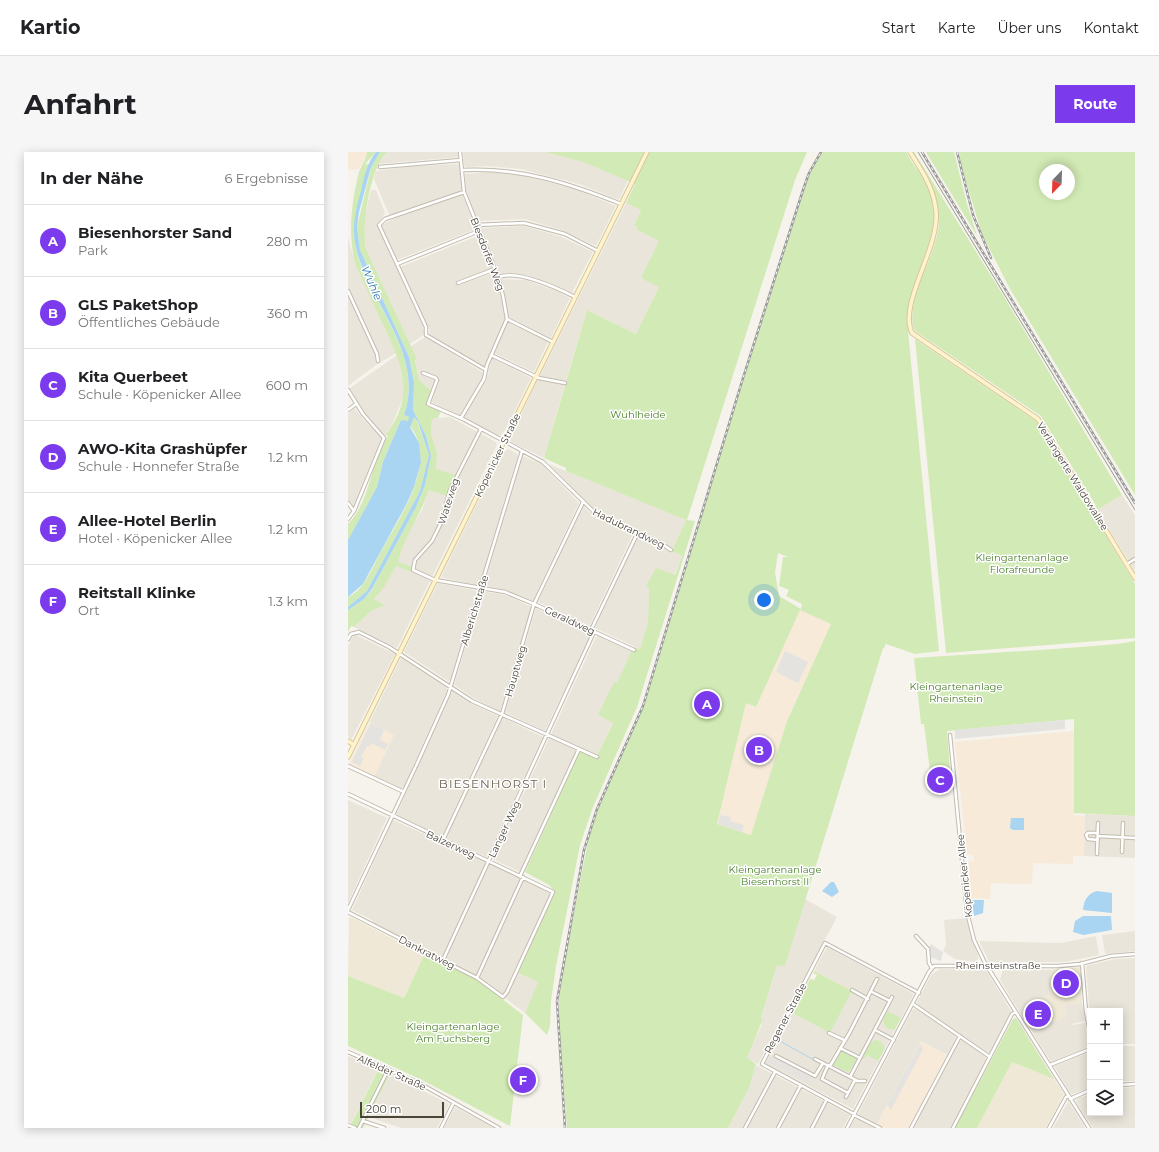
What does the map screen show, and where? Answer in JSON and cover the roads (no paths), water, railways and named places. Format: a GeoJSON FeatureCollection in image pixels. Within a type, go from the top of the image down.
{"type":"FeatureCollection","features":[{"type":"Feature","properties":{"kind":"main road","name":"Köpenicker Straße"},"geometry":{"type":"LineString","coordinates":[[348,757],[398,652],[436,580],[647,152]]}},
{"type":"Feature","properties":{"kind":"main road","name":"Verlängerte Waldowallee"},"geometry":{"type":"LineString","coordinates":[[910,152],[930,187],[934,202],[936,220],[932,244],[911,302],[911,330],[917,337],[1038,419],[1135,578]]}},
{"type":"Feature","properties":{"kind":"main road"},"geometry":{"type":"LineString","coordinates":[[348,741],[354,745]]}},
{"type":"Feature","properties":{"kind":"street","name":"Biesdorfer Weg"},"geometry":{"type":"LineString","coordinates":[[460,152],[464,192],[498,277],[507,319]]}},
{"type":"Feature","properties":{"kind":"street"},"geometry":{"type":"LineString","coordinates":[[380,167],[461,160]]}},
{"type":"Feature","properties":{"kind":"street"},"geometry":{"type":"LineString","coordinates":[[462,170],[487,169],[520,172],[576,187],[621,204]]}},
{"type":"Feature","properties":{"kind":"street"},"geometry":{"type":"LineString","coordinates":[[464,192],[385,220],[379,225],[426,327],[426,335],[486,370]]}},
{"type":"Feature","properties":{"kind":"street"},"geometry":{"type":"LineString","coordinates":[[477,226],[524,223],[565,234],[598,251]]}},
{"type":"Feature","properties":{"kind":"street"},"geometry":{"type":"LineString","coordinates":[[397,264],[479,232]]}},
{"type":"Feature","properties":{"kind":"street"},"geometry":{"type":"LineString","coordinates":[[458,283],[495,269]]}},
{"type":"Feature","properties":{"kind":"street"},"geometry":{"type":"LineString","coordinates":[[498,277],[527,278],[557,288],[576,297]]}},
{"type":"Feature","properties":{"kind":"street"},"geometry":{"type":"LineString","coordinates":[[348,291],[377,354],[378,361]]}},
{"type":"Feature","properties":{"kind":"street"},"geometry":{"type":"LineString","coordinates":[[461,418],[484,380],[491,355],[507,319],[553,342]]}},
{"type":"Feature","properties":{"kind":"street"},"geometry":{"type":"LineString","coordinates":[[491,355],[536,376],[565,383]]}},
{"type":"Feature","properties":{"kind":"street","name":"Hadubrandweg"},"geometry":{"type":"LineString","coordinates":[[423,373],[436,378],[437,380],[428,404],[461,418],[543,462],[594,512],[638,532],[671,550]]}},
{"type":"Feature","properties":{"kind":"street"},"geometry":{"type":"LineString","coordinates":[[348,390],[356,404],[384,438],[354,512],[348,519]]}},
{"type":"Feature","properties":{"kind":"street"},"geometry":{"type":"LineString","coordinates":[[348,410],[356,404]]}},
{"type":"Feature","properties":{"kind":"street","name":"Wateweg"},"geometry":{"type":"LineString","coordinates":[[413,570],[415,560],[432,541],[441,524],[450,490],[481,429]]}},
{"type":"Feature","properties":{"kind":"street","name":"Alberichstraße"},"geometry":{"type":"LineString","coordinates":[[348,911],[447,698],[522,451]]}},
{"type":"Feature","properties":{"kind":"street","name":"Hauptweg"},"geometry":{"type":"LineString","coordinates":[[443,840],[502,714],[534,604],[583,502]]}},
{"type":"Feature","properties":{"kind":"street"},"geometry":{"type":"LineString","coordinates":[[348,503],[354,512]]}},
{"type":"Feature","properties":{"kind":"street","name":"Langer Weg"},"geometry":{"type":"LineString","coordinates":[[443,960],[547,735],[638,532]]}},
{"type":"Feature","properties":{"kind":"street"},"geometry":{"type":"LineString","coordinates":[[1127,564],[1135,559]]}},
{"type":"Feature","properties":{"kind":"street","name":"Geraldweg"},"geometry":{"type":"LineString","coordinates":[[413,570],[436,580],[505,592],[634,650]]}},
{"type":"Feature","properties":{"kind":"street"},"geometry":{"type":"LineString","coordinates":[[348,639],[354,632],[359,632],[398,652],[472,701],[597,758]]}},
{"type":"Feature","properties":{"kind":"street","name":"Köpenicker Allee"},"geometry":{"type":"LineString","coordinates":[[950,734],[967,912],[976,944],[986,965],[1089,1128]]}},
{"type":"Feature","properties":{"kind":"street"},"geometry":{"type":"LineString","coordinates":[[477,978],[579,749]]}},
{"type":"Feature","properties":{"kind":"street"},"geometry":{"type":"LineString","coordinates":[[348,766],[404,792]]}},
{"type":"Feature","properties":{"kind":"street","name":"Balzerweg"},"geometry":{"type":"LineString","coordinates":[[348,794],[414,827],[553,892],[507,992],[503,997]]}},
{"type":"Feature","properties":{"kind":"street"},"geometry":{"type":"LineString","coordinates":[[1097,854],[1098,823]]}},
{"type":"Feature","properties":{"kind":"street"},"geometry":{"type":"LineString","coordinates":[[1122,852],[1123,823]]}},
{"type":"Feature","properties":{"kind":"street"},"geometry":{"type":"LineString","coordinates":[[1098,836],[1135,838]]}},
{"type":"Feature","properties":{"kind":"street","name":"Dankratweg"},"geometry":{"type":"LineString","coordinates":[[348,911],[477,978],[503,997]]}},
{"type":"Feature","properties":{"kind":"street"},"geometry":{"type":"LineString","coordinates":[[847,1128],[932,968],[929,963],[928,949],[916,936]]}},
{"type":"Feature","properties":{"kind":"street","name":"Regener Straße"},"geometry":{"type":"LineString","coordinates":[[880,1128],[763,1066],[762,1062],[825,943],[919,993]]}},
{"type":"Feature","properties":{"kind":"street","name":"Rheinsteinstraße"},"geometry":{"type":"LineString","coordinates":[[932,968],[940,965],[1058,966],[1082,963],[1111,956],[1135,954]]}},
{"type":"Feature","properties":{"kind":"street"},"geometry":{"type":"LineString","coordinates":[[1082,963],[1087,1017]]}},
{"type":"Feature","properties":{"kind":"street"},"geometry":{"type":"LineString","coordinates":[[848,1093],[822,1079],[844,1040],[847,1039],[872,992],[877,979]]}},
{"type":"Feature","properties":{"kind":"street"},"geometry":{"type":"LineString","coordinates":[[852,990],[868,999]]}},
{"type":"Feature","properties":{"kind":"street"},"geometry":{"type":"LineString","coordinates":[[872,992],[890,1001]]}},
{"type":"Feature","properties":{"kind":"street"},"geometry":{"type":"LineString","coordinates":[[850,1077],[892,997]]}},
{"type":"Feature","properties":{"kind":"street"},"geometry":{"type":"LineString","coordinates":[[913,1004],[990,1057]]}},
{"type":"Feature","properties":{"kind":"street"},"geometry":{"type":"LineString","coordinates":[[953,1128],[1012,1014],[1016,1012]]}},
{"type":"Feature","properties":{"kind":"street"},"geometry":{"type":"LineString","coordinates":[[875,1030],[894,1040]]}},
{"type":"Feature","properties":{"kind":"street"},"geometry":{"type":"LineString","coordinates":[[829,1033],[844,1040]]}},
{"type":"Feature","properties":{"kind":"street"},"geometry":{"type":"LineString","coordinates":[[911,1128],[960,1036]]}},
{"type":"Feature","properties":{"kind":"street"},"geometry":{"type":"LineString","coordinates":[[840,1048],[860,1058]]}},
{"type":"Feature","properties":{"kind":"street"},"geometry":{"type":"LineString","coordinates":[[1050,1065],[1087,1050]]}},
{"type":"Feature","properties":{"kind":"street","name":"Alfelder Straße"},"geometry":{"type":"LineString","coordinates":[[348,1052],[419,1083],[453,1104],[499,1128]]}},
{"type":"Feature","properties":{"kind":"street"},"geometry":{"type":"LineString","coordinates":[[776,1056],[815,1076],[823,1063]]}},
{"type":"Feature","properties":{"kind":"street"},"geometry":{"type":"LineString","coordinates":[[815,1059],[855,1080],[865,1081]]}},
{"type":"Feature","properties":{"kind":"street"},"geometry":{"type":"LineString","coordinates":[[359,1128],[388,1070]]}},
{"type":"Feature","properties":{"kind":"street"},"geometry":{"type":"LineString","coordinates":[[745,1128],[775,1072]]}},
{"type":"Feature","properties":{"kind":"street"},"geometry":{"type":"LineString","coordinates":[[846,1097],[855,1080]]}},
{"type":"Feature","properties":{"kind":"street"},"geometry":{"type":"LineString","coordinates":[[1123,1084],[1135,1084]]}},
{"type":"Feature","properties":{"kind":"street"},"geometry":{"type":"LineString","coordinates":[[778,1128],[801,1085]]}},
{"type":"Feature","properties":{"kind":"street"},"geometry":{"type":"LineString","coordinates":[[1049,1128],[1066,1097],[1087,1091]]}},
{"type":"Feature","properties":{"kind":"street"},"geometry":{"type":"LineString","coordinates":[[812,1128],[827,1099]]}},
{"type":"Feature","properties":{"kind":"street"},"geometry":{"type":"LineString","coordinates":[[441,1128],[453,1104]]}},
{"type":"Feature","properties":{"kind":"street"},"geometry":{"type":"LineString","coordinates":[[363,1120],[384,1128]]}},
{"type":"Feature","properties":{"kind":"street"},"geometry":{"type":"LineString","coordinates":[[348,1125],[354,1128]]}},
{"type":"Feature","properties":{"kind":"water","name":"Wuhle"},"geometry":{"type":"Polygon","coordinates":[[[376,152],[380,152],[371,167],[359,212],[357,227],[360,250],[409,357],[414,383],[413,410],[426,436],[431,456],[425,485],[416,507],[372,589],[364,599],[348,610],[348,607],[367,591],[420,491],[429,455],[418,422],[414,417],[410,427],[419,443],[421,462],[414,487],[406,505],[363,584],[348,597],[348,540],[377,487],[383,462],[401,420],[408,421],[409,417],[404,415],[409,392],[407,370],[401,348],[361,264],[354,236],[355,217],[366,170],[376,152]]]}},
{"type":"Feature","properties":{"kind":"water"},"geometry":{"type":"Polygon","coordinates":[[[1011,818],[1024,818],[1024,830],[1013,830],[1010,828],[1011,818]]]}},
{"type":"Feature","properties":{"kind":"water"},"geometry":{"type":"Polygon","coordinates":[[[831,882],[834,882],[839,892],[832,897],[822,891],[831,882]]]}},
{"type":"Feature","properties":{"kind":"water"},"geometry":{"type":"Polygon","coordinates":[[[1097,891],[1112,893],[1112,913],[1083,910],[1084,903],[1087,898],[1097,891]]]}},
{"type":"Feature","properties":{"kind":"water"},"geometry":{"type":"Polygon","coordinates":[[[972,900],[984,900],[983,913],[974,916],[972,900]]]}},
{"type":"Feature","properties":{"kind":"water"},"geometry":{"type":"Polygon","coordinates":[[[1083,916],[1111,916],[1112,930],[1083,935],[1073,932],[1075,921],[1083,916]]]}},
{"type":"Feature","properties":{"kind":"waterway"},"geometry":{"type":"LineString","coordinates":[[778,1040],[814,1060]]}},
{"type":"Feature","properties":{"kind":"tram line"},"geometry":{"type":"LineString","coordinates":[[918,152],[1135,510]]}},
{"type":"Feature","properties":{"kind":"railway"},"geometry":{"type":"LineString","coordinates":[[565,1128],[557,1001],[584,850],[597,809],[643,706],[743,378],[803,190],[809,173],[821,152]]}},
{"type":"Feature","properties":{"kind":"railway"},"geometry":{"type":"LineString","coordinates":[[922,152],[1135,503]]}},
{"type":"Feature","properties":{"kind":"railway"},"geometry":{"type":"LineString","coordinates":[[957,152],[973,215],[991,258]]}},
{"type":"Feature","properties":{"kind":"place","name":"Biesenhorster Sand"},"geometry":{"type":"Point","coordinates":[707,704]}},
{"type":"Feature","properties":{"kind":"place","name":"GLS PaketShop"},"geometry":{"type":"Point","coordinates":[759,750]}},
{"type":"Feature","properties":{"kind":"place","name":"Kita Querbeet"},"geometry":{"type":"Point","coordinates":[940,780]}},
{"type":"Feature","properties":{"kind":"place","name":"AWO-Kita Grashüpfer"},"geometry":{"type":"Point","coordinates":[1066,983]}},
{"type":"Feature","properties":{"kind":"place","name":"Allee-Hotel Berlin"},"geometry":{"type":"Point","coordinates":[1038,1014]}},
{"type":"Feature","properties":{"kind":"place","name":"Reitstall Klinke"},"geometry":{"type":"Point","coordinates":[523,1080]}},
{"type":"Feature","properties":{"kind":"district","name":"BIESENHORST I"},"geometry":{"type":"Point","coordinates":[493,784]}},
{"type":"Feature","properties":{"kind":"park label","name":"Wuhlheide"},"geometry":{"type":"Point","coordinates":[638,414]}},
{"type":"Feature","properties":{"kind":"park label","name":"Kleingartenanlage Florafreunde"},"geometry":{"type":"Point","coordinates":[1022,562]}},
{"type":"Feature","properties":{"kind":"park label","name":"Kleingartenanlage Rheinstein"},"geometry":{"type":"Point","coordinates":[956,692]}},
{"type":"Feature","properties":{"kind":"park label","name":"Kleingartenanlage Biesenhorst II"},"geometry":{"type":"Point","coordinates":[775,874]}},
{"type":"Feature","properties":{"kind":"park label","name":"Kleingartenanlage Am Fuchsberg"},"geometry":{"type":"Point","coordinates":[453,1032]}}]}
